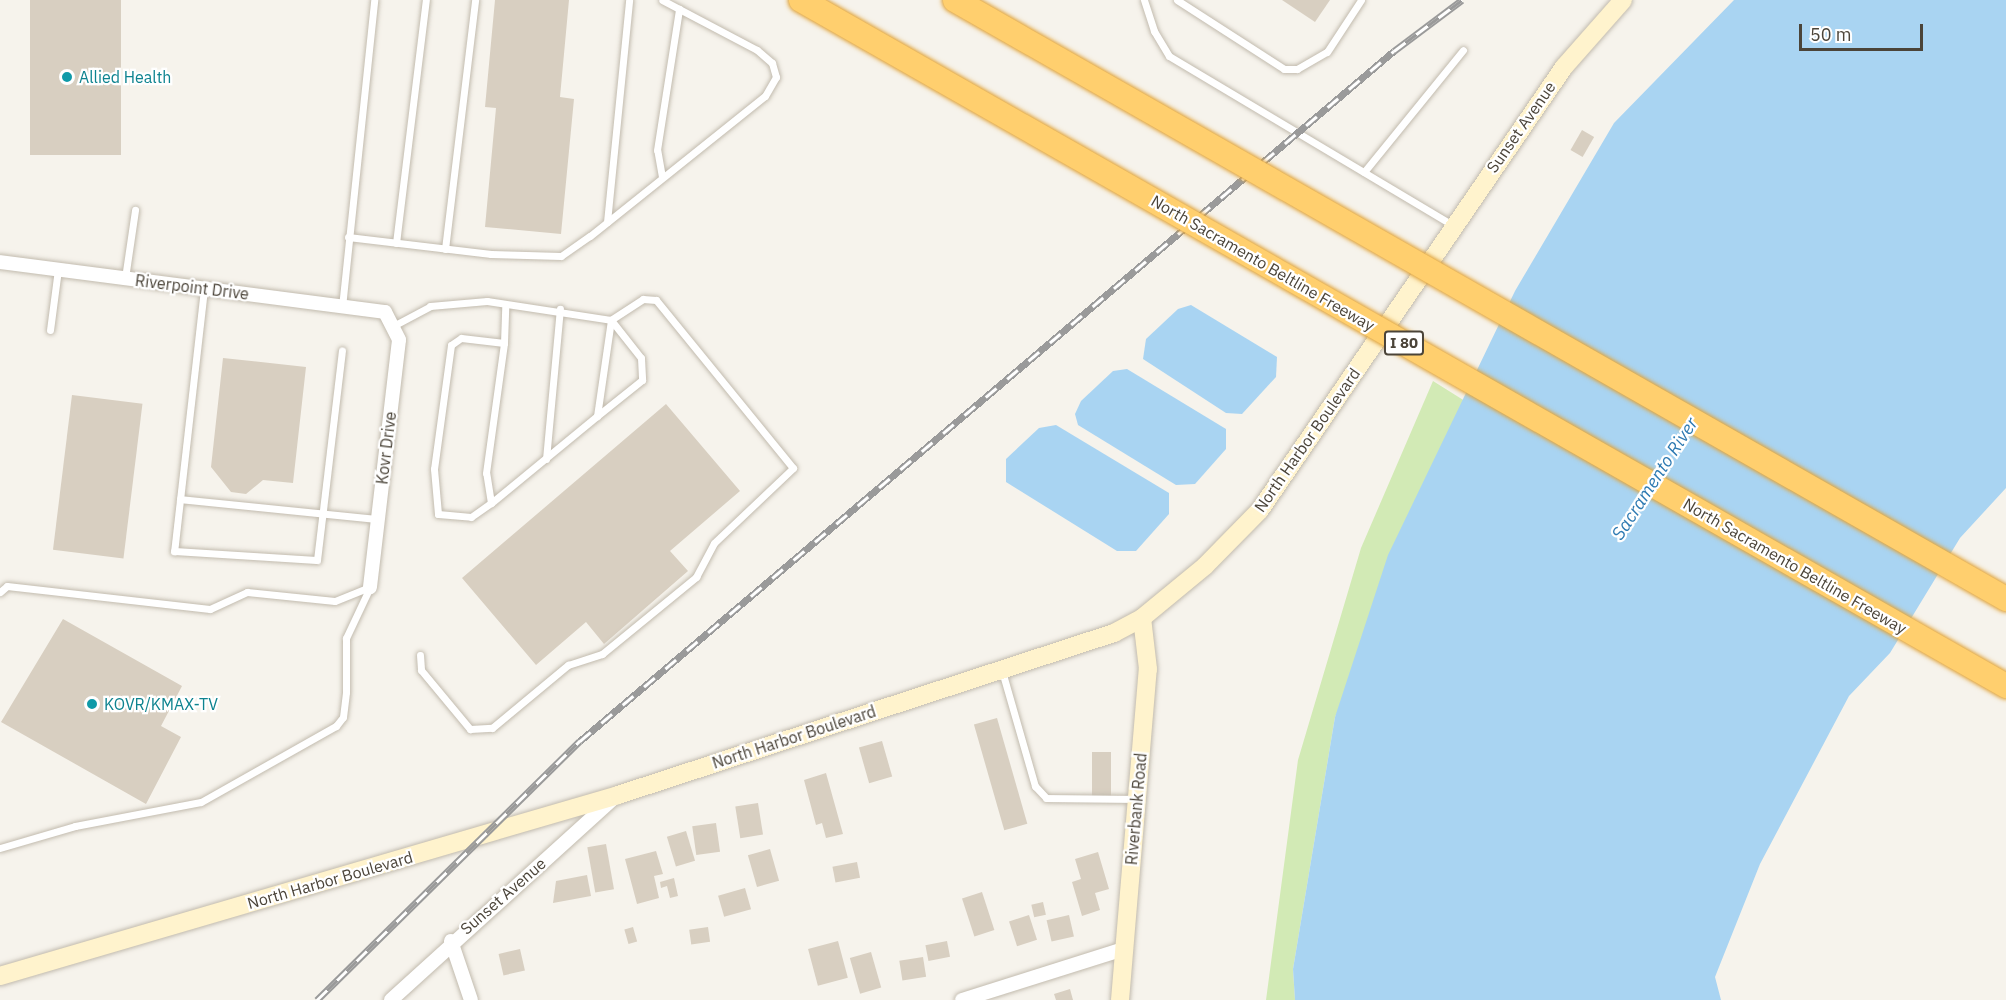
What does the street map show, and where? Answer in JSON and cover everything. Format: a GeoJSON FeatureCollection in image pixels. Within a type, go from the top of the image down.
{"type":"FeatureCollection","features":[{"type":"Feature","properties":{"kind":"highway","name":"North Sacramento Beltline Freeway"},"geometry":{"type":"LineString","coordinates":[[801,0],[2006,686]]}},
{"type":"Feature","properties":{"kind":"highway"},"geometry":{"type":"LineString","coordinates":[[955,0],[2006,599]]}},
{"type":"Feature","properties":{"kind":"main road","name":"Sunset Avenue"},"geometry":{"type":"LineString","coordinates":[[1428,260],[1563,67],[1623,0]]}},
{"type":"Feature","properties":{"kind":"main road","name":"North Harbor Boulevard"},"geometry":{"type":"LineString","coordinates":[[0,976],[618,795],[1114,633],[1142,618],[1205,566],[1260,510],[1428,260]]}},
{"type":"Feature","properties":{"kind":"main road","name":"Riverbank Road"},"geometry":{"type":"LineString","coordinates":[[1120,1000],[1148,669],[1142,618]]}},
{"type":"Feature","properties":{"kind":"street","name":"Riverpoint Drive"},"geometry":{"type":"LineString","coordinates":[[0,262],[385,312],[395,325]]}},
{"type":"Feature","properties":{"kind":"street","name":"Kovr Drive"},"geometry":{"type":"LineString","coordinates":[[370,587],[399,340],[395,325]]}},
{"type":"Feature","properties":{"kind":"street","name":"Sunset Avenue"},"geometry":{"type":"LineString","coordinates":[[391,1000],[451,941],[618,795]]}},
{"type":"Feature","properties":{"kind":"street"},"geometry":{"type":"LineString","coordinates":[[451,941],[471,1000]]}},
{"type":"Feature","properties":{"kind":"street"},"geometry":{"type":"LineString","coordinates":[[962,1000],[1124,949]]}},
{"type":"Feature","properties":{"kind":"lane"},"geometry":{"type":"LineString","coordinates":[[342,307],[374,0]]}},
{"type":"Feature","properties":{"kind":"lane"},"geometry":{"type":"LineString","coordinates":[[396,243],[426,0]]}},
{"type":"Feature","properties":{"kind":"lane"},"geometry":{"type":"LineString","coordinates":[[445,249],[475,0]]}},
{"type":"Feature","properties":{"kind":"lane"},"geometry":{"type":"LineString","coordinates":[[607,222],[629,0]]}},
{"type":"Feature","properties":{"kind":"lane"},"geometry":{"type":"LineString","coordinates":[[348,237],[445,249],[561,256],[607,222],[765,96],[776,77],[772,63],[757,50],[662,0]]}},
{"type":"Feature","properties":{"kind":"lane"},"geometry":{"type":"LineString","coordinates":[[1144,0],[1154,31],[1169,56],[1452,225]]}},
{"type":"Feature","properties":{"kind":"lane"},"geometry":{"type":"LineString","coordinates":[[1177,0],[1284,69],[1296,69],[1327,52],[1361,0]]}},
{"type":"Feature","properties":{"kind":"lane"},"geometry":{"type":"LineString","coordinates":[[662,177],[657,150],[679,9]]}},
{"type":"Feature","properties":{"kind":"lane"},"geometry":{"type":"LineString","coordinates":[[1364,172],[1463,50]]}},
{"type":"Feature","properties":{"kind":"lane"},"geometry":{"type":"LineString","coordinates":[[125,278],[135,210]]}},
{"type":"Feature","properties":{"kind":"lane"},"geometry":{"type":"LineString","coordinates":[[50,330],[58,269]]}},
{"type":"Feature","properties":{"kind":"lane"},"geometry":{"type":"LineString","coordinates":[[204,289],[174,551],[317,560],[342,350]]}},
{"type":"Feature","properties":{"kind":"lane"},"geometry":{"type":"LineString","coordinates":[[420,655],[421,670],[470,729],[492,728],[568,665],[602,654],[696,577],[714,543],[793,468],[656,300],[643,299],[611,320],[597,416]]}},
{"type":"Feature","properties":{"kind":"lane"},"geometry":{"type":"LineString","coordinates":[[395,325],[430,306],[487,301],[505,306],[560,309],[611,320],[642,358],[642,380],[491,503],[471,517],[438,514],[434,469],[451,345],[461,338],[504,343]]}},
{"type":"Feature","properties":{"kind":"lane"},"geometry":{"type":"LineString","coordinates":[[491,503],[486,473],[504,343],[505,306]]}},
{"type":"Feature","properties":{"kind":"lane"},"geometry":{"type":"LineString","coordinates":[[546,459],[560,309]]}},
{"type":"Feature","properties":{"kind":"lane"},"geometry":{"type":"LineString","coordinates":[[180,499],[378,519]]}},
{"type":"Feature","properties":{"kind":"lane"},"geometry":{"type":"LineString","coordinates":[[0,592],[7,586],[210,609],[247,592],[335,601],[370,587]]}},
{"type":"Feature","properties":{"kind":"lane"},"geometry":{"type":"LineString","coordinates":[[0,848],[85,823],[148,816],[201,802],[336,726],[343,717],[346,692],[345,638],[370,587]]}},
{"type":"Feature","properties":{"kind":"lane"},"geometry":{"type":"LineString","coordinates":[[1002,669],[1035,786],[1046,798],[1137,799]]}},
{"type":"Feature","properties":{"kind":"green space"},"geometry":{"type":"Polygon","coordinates":[[[1433,381],[1476,408],[1335,717],[1293,969],[1295,1000],[1266,1000],[1298,760],[1361,548],[1433,381]]]}},
{"type":"Feature","properties":{"kind":"water","name":"Sacramento River"},"geometry":{"type":"Polygon","coordinates":[[[1734,0],[2006,0],[2006,488],[1960,538],[1890,653],[1849,696],[1760,864],[1715,977],[1721,1000],[1295,1000],[1293,969],[1335,717],[1388,555],[1515,291],[1614,123],[1734,0]]]}},
{"type":"Feature","properties":{"kind":"water"},"geometry":{"type":"Polygon","coordinates":[[[1191,305],[1277,357],[1276,377],[1242,414],[1226,413],[1143,359],[1146,339],[1178,309],[1191,305]]]}},
{"type":"Feature","properties":{"kind":"water"},"geometry":{"type":"Polygon","coordinates":[[[1127,369],[1226,429],[1226,449],[1195,484],[1176,485],[1078,425],[1075,414],[1081,401],[1113,371],[1127,369]]]}},
{"type":"Feature","properties":{"kind":"water"},"geometry":{"type":"Polygon","coordinates":[[[1056,425],[1169,493],[1169,514],[1136,551],[1117,551],[1006,482],[1006,459],[1039,428],[1056,425]]]}},
{"type":"Feature","properties":{"kind":"building","name":"Allied Health"},"geometry":{"type":"Polygon","coordinates":[[[30,0],[121,0],[121,155],[30,155],[30,0]]]}},
{"type":"Feature","properties":{"kind":"building"},"geometry":{"type":"Polygon","coordinates":[[[495,0],[569,0],[560,97],[574,99],[561,234],[485,227],[496,108],[485,107],[495,0]]]}},
{"type":"Feature","properties":{"kind":"building"},"geometry":{"type":"Polygon","coordinates":[[[1282,0],[1330,0],[1315,22],[1282,0]]]}},
{"type":"Feature","properties":{"kind":"building"},"geometry":{"type":"Polygon","coordinates":[[[1582,130],[1594,137],[1583,157],[1570,150],[1582,130]]]}},
{"type":"Feature","properties":{"kind":"building"},"geometry":{"type":"Polygon","coordinates":[[[223,358],[306,367],[293,483],[263,480],[246,494],[231,492],[211,467],[223,358]]]}},
{"type":"Feature","properties":{"kind":"building"},"geometry":{"type":"Polygon","coordinates":[[[72,395],[142,404],[123,558],[53,550],[72,395]]]}},
{"type":"Feature","properties":{"kind":"building"},"geometry":{"type":"Polygon","coordinates":[[[666,404],[740,491],[670,551],[688,571],[604,644],[586,622],[536,665],[462,578],[666,404]]]}},
{"type":"Feature","properties":{"kind":"building","name":"KOVR/KMAX-TV"},"geometry":{"type":"Polygon","coordinates":[[[63,619],[182,686],[161,726],[181,737],[146,804],[1,722],[63,619]]]}},
{"type":"Feature","properties":{"kind":"building"},"geometry":{"type":"Polygon","coordinates":[[[997,718],[1027,824],[1004,830],[974,725],[997,718]]]}},
{"type":"Feature","properties":{"kind":"building"},"geometry":{"type":"Polygon","coordinates":[[[882,741],[892,777],[869,783],[859,748],[882,741]]]}},
{"type":"Feature","properties":{"kind":"building"},"geometry":{"type":"Polygon","coordinates":[[[1092,752],[1111,752],[1111,799],[1092,799],[1092,752]]]}},
{"type":"Feature","properties":{"kind":"building"},"geometry":{"type":"Polygon","coordinates":[[[826,773],[843,834],[826,838],[822,823],[816,825],[804,780],[826,773]]]}},
{"type":"Feature","properties":{"kind":"building"},"geometry":{"type":"Polygon","coordinates":[[[758,803],[763,835],[740,838],[735,807],[758,803]]]}},
{"type":"Feature","properties":{"kind":"building"},"geometry":{"type":"Polygon","coordinates":[[[716,823],[720,852],[696,855],[692,826],[716,823]]]}},
{"type":"Feature","properties":{"kind":"building"},"geometry":{"type":"Polygon","coordinates":[[[686,831],[695,861],[676,866],[667,837],[686,831]]]}},
{"type":"Feature","properties":{"kind":"building"},"geometry":{"type":"Polygon","coordinates":[[[606,844],[614,889],[595,893],[587,847],[606,844]]]}},
{"type":"Feature","properties":{"kind":"building"},"geometry":{"type":"Polygon","coordinates":[[[770,849],[779,881],[757,887],[748,855],[770,849]]]}},
{"type":"Feature","properties":{"kind":"building"},"geometry":{"type":"Polygon","coordinates":[[[656,851],[663,874],[654,876],[659,898],[637,904],[625,859],[656,851]]]}},
{"type":"Feature","properties":{"kind":"building"},"geometry":{"type":"Polygon","coordinates":[[[1098,852],[1109,889],[1095,893],[1100,910],[1082,916],[1072,882],[1081,879],[1075,859],[1098,852]]]}},
{"type":"Feature","properties":{"kind":"building"},"geometry":{"type":"Polygon","coordinates":[[[857,862],[860,878],[836,882],[832,867],[857,862]]]}},
{"type":"Feature","properties":{"kind":"building"},"geometry":{"type":"Polygon","coordinates":[[[587,875],[591,896],[553,903],[556,881],[587,875]]]}},
{"type":"Feature","properties":{"kind":"building"},"geometry":{"type":"Polygon","coordinates":[[[674,878],[678,896],[670,898],[667,886],[661,888],[660,882],[674,878]]]}},
{"type":"Feature","properties":{"kind":"building"},"geometry":{"type":"Polygon","coordinates":[[[745,888],[751,909],[724,917],[718,896],[745,888]]]}},
{"type":"Feature","properties":{"kind":"building"},"geometry":{"type":"Polygon","coordinates":[[[982,892],[994,930],[974,937],[962,898],[982,892]]]}},
{"type":"Feature","properties":{"kind":"building"},"geometry":{"type":"Polygon","coordinates":[[[1043,902],[1046,915],[1034,917],[1031,905],[1043,902]]]}},
{"type":"Feature","properties":{"kind":"building"},"geometry":{"type":"Polygon","coordinates":[[[1029,915],[1037,940],[1017,946],[1009,921],[1029,915]]]}},
{"type":"Feature","properties":{"kind":"building"},"geometry":{"type":"Polygon","coordinates":[[[1069,915],[1074,936],[1052,942],[1047,920],[1069,915]]]}},
{"type":"Feature","properties":{"kind":"building"},"geometry":{"type":"Polygon","coordinates":[[[633,927],[637,941],[628,944],[624,929],[633,927]]]}},
{"type":"Feature","properties":{"kind":"building"},"geometry":{"type":"Polygon","coordinates":[[[708,927],[710,942],[691,944],[689,930],[708,927]]]}},
{"type":"Feature","properties":{"kind":"building"},"geometry":{"type":"Polygon","coordinates":[[[838,941],[848,978],[818,986],[808,949],[838,941]]]}},
{"type":"Feature","properties":{"kind":"building"},"geometry":{"type":"Polygon","coordinates":[[[947,941],[950,957],[928,961],[925,945],[947,941]]]}},
{"type":"Feature","properties":{"kind":"building"},"geometry":{"type":"Polygon","coordinates":[[[520,949],[525,970],[504,975],[499,954],[520,949]]]}},
{"type":"Feature","properties":{"kind":"building"},"geometry":{"type":"Polygon","coordinates":[[[871,952],[881,988],[860,994],[850,958],[871,952]]]}},
{"type":"Feature","properties":{"kind":"building"},"geometry":{"type":"Polygon","coordinates":[[[923,957],[926,977],[902,981],[899,961],[923,957]]]}},
{"type":"Feature","properties":{"kind":"building"},"geometry":{"type":"Polygon","coordinates":[[[1070,989],[1073,1000],[1056,1000],[1054,994],[1070,989]]]}},
{"type":"Feature","properties":{"kind":"railway"},"geometry":{"type":"LineString","coordinates":[[317,1000],[580,741],[1394,51],[1462,0]]}},
{"type":"Feature","properties":{"kind":"place","name":"Allied Health"},"geometry":{"type":"Point","coordinates":[67,77]}},
{"type":"Feature","properties":{"kind":"place","name":"KOVR/KMAX-TV"},"geometry":{"type":"Point","coordinates":[92,704]}}]}
